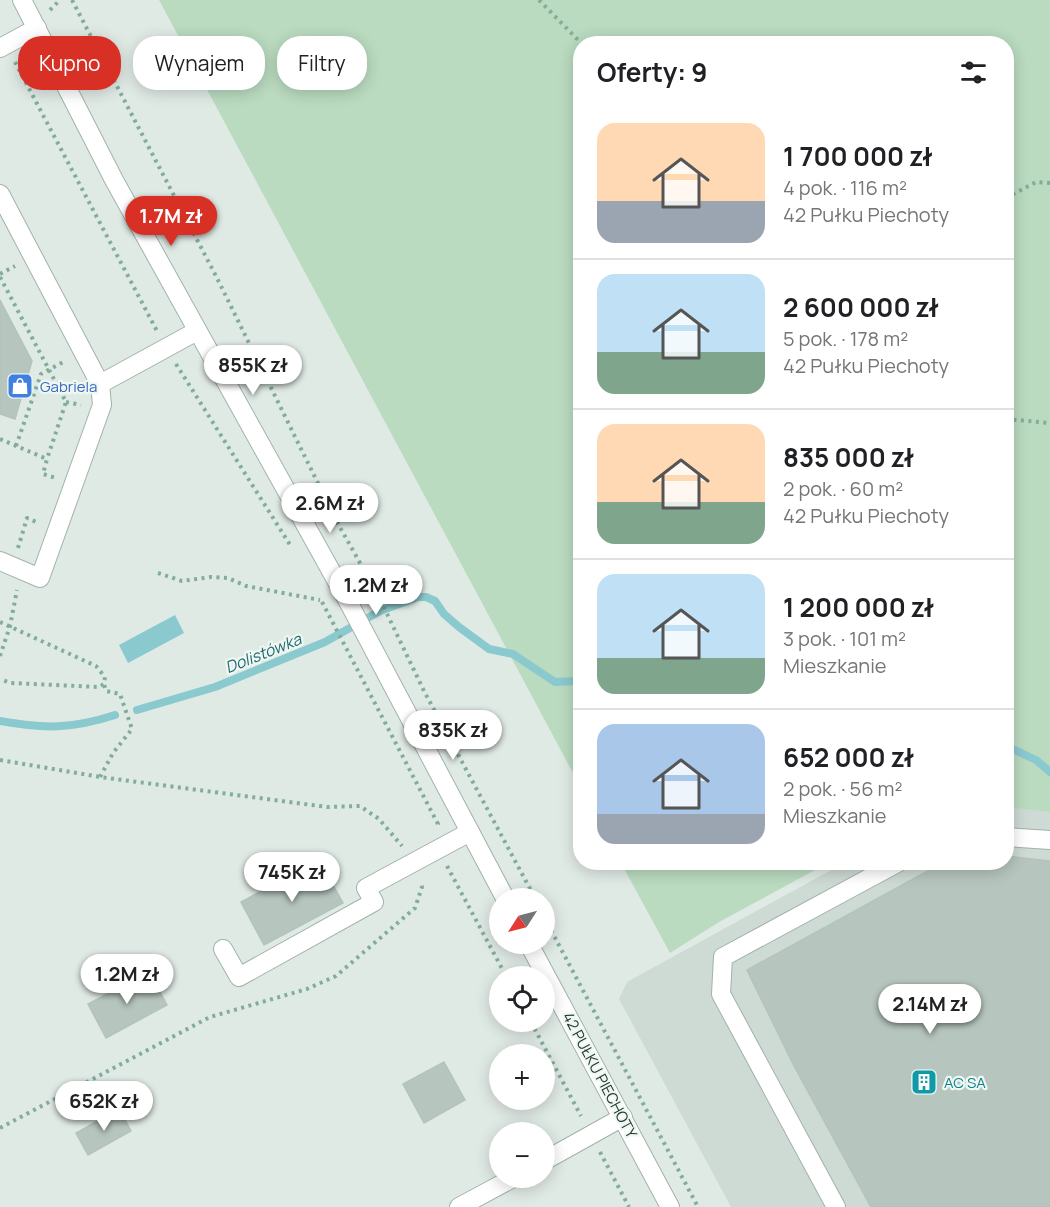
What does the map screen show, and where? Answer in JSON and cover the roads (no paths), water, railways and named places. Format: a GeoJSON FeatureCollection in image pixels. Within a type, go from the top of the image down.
{"type":"FeatureCollection","features":[{"type":"Feature","properties":{"kind":"street"},"geometry":{"type":"LineString","coordinates":[[22,0],[114,180],[369,641],[500,888]]}},
{"type":"Feature","properties":{"kind":"street"},"geometry":{"type":"LineString","coordinates":[[5,51],[37,28]]}},
{"type":"Feature","properties":{"kind":"street"},"geometry":{"type":"LineString","coordinates":[[0,194],[100,384],[102,405],[40,578],[8,557]]}},
{"type":"Feature","properties":{"kind":"street"},"geometry":{"type":"LineString","coordinates":[[100,384],[197,331]]}},
{"type":"Feature","properties":{"kind":"street"},"geometry":{"type":"LineString","coordinates":[[224,948],[239,976],[374,902],[366,888],[470,832]]}},
{"type":"Feature","properties":{"kind":"street"},"geometry":{"type":"LineString","coordinates":[[1014,838],[1050,840]]}},
{"type":"Feature","properties":{"kind":"street"},"geometry":{"type":"LineString","coordinates":[[836,1207],[721,994],[723,957],[884,870]]}},
{"type":"Feature","properties":{"kind":"street","name":"42 PUŁKU PIECHOTY"},"geometry":{"type":"LineString","coordinates":[[535,954],[670,1207]]}},
{"type":"Feature","properties":{"kind":"street"},"geometry":{"type":"LineString","coordinates":[[555,1155],[623,1117]]}},
{"type":"Feature","properties":{"kind":"street"},"geometry":{"type":"LineString","coordinates":[[459,1207],[494,1188]]}},
{"type":"Feature","properties":{"kind":"water"},"geometry":{"type":"Polygon","coordinates":[[[175,615],[184,633],[128,663],[119,645],[175,615]]]}},
{"type":"Feature","properties":{"kind":"waterway","name":"Dolistówka"},"geometry":{"type":"LineString","coordinates":[[137,710],[215,687],[325,642],[380,611],[418,597],[426,597],[435,601],[444,614],[489,649],[513,654],[555,682],[573,681]]}},
{"type":"Feature","properties":{"kind":"waterway","name":"Dolistówka"},"geometry":{"type":"LineString","coordinates":[[0,721],[58,726],[85,723],[115,715]]}},
{"type":"Feature","properties":{"kind":"waterway","name":"Dolistówka"},"geometry":{"type":"LineString","coordinates":[[1014,750],[1036,760],[1050,772]]}},
{"type":"Feature","properties":{"kind":"place","name":"Gabriela"},"geometry":{"type":"Point","coordinates":[20,386]}},
{"type":"Feature","properties":{"kind":"place","name":"AC SA"},"geometry":{"type":"Point","coordinates":[924,1082]}}]}
